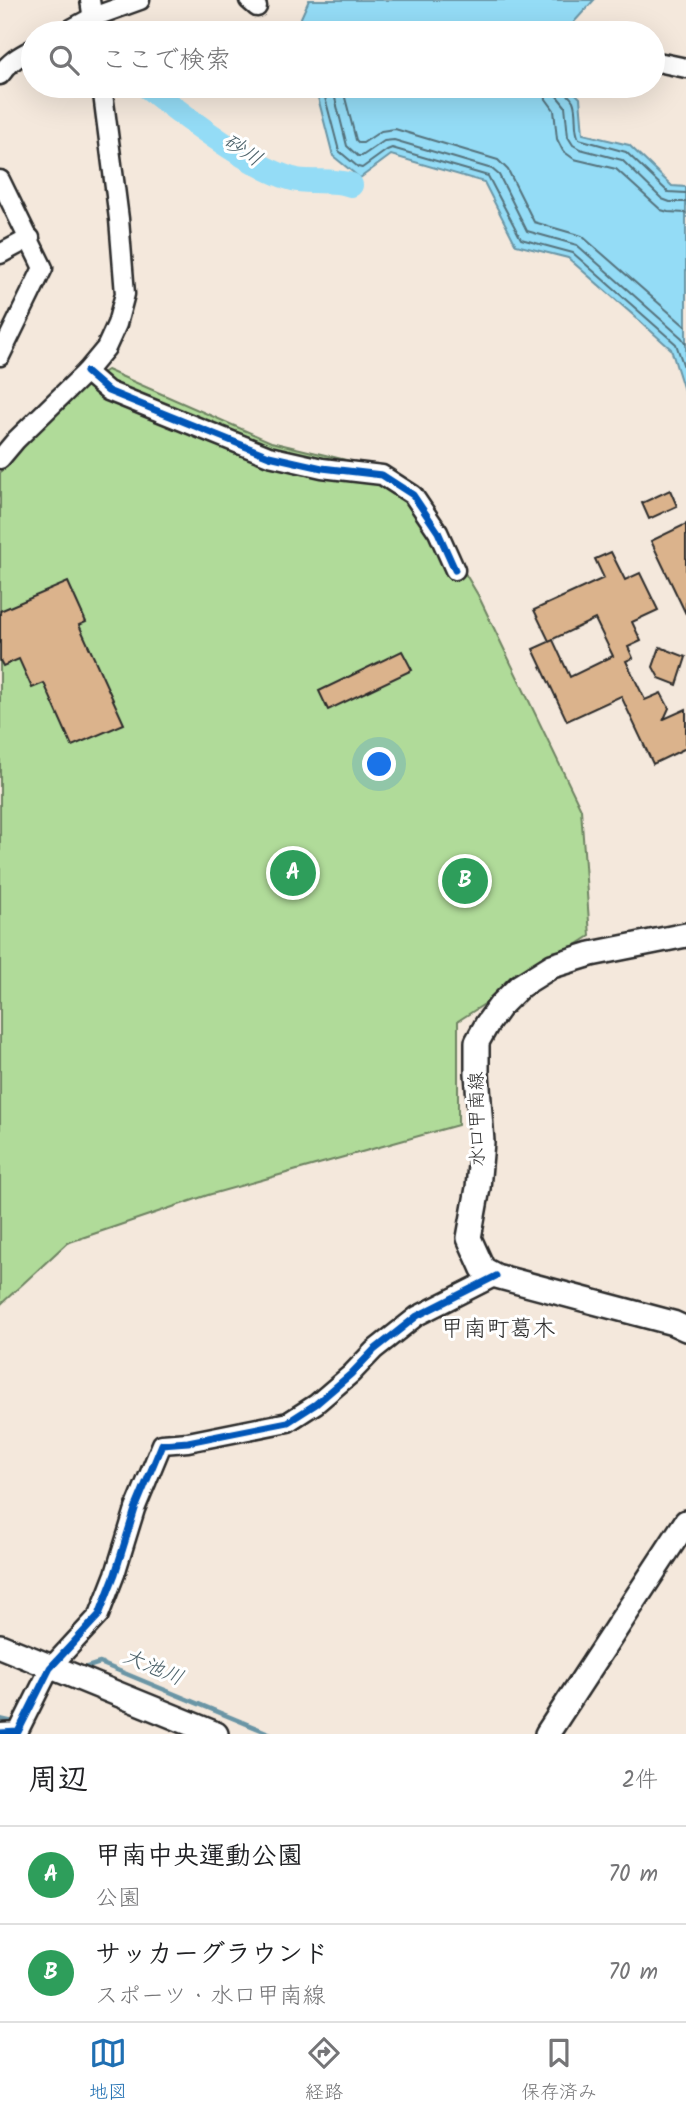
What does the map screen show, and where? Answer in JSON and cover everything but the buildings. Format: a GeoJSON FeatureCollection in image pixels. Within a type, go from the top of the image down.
{"type":"FeatureCollection","features":[{"type":"Feature","properties":{"kind":"main road","name":"水口甲南線"},"geometry":{"type":"LineString","coordinates":[[496,1276],[483,1269],[470,1238],[482,1142],[477,1042],[487,1024],[520,986],[552,966],[591,954],[686,936]]}},
{"type":"Feature","properties":{"kind":"main road"},"geometry":{"type":"LineString","coordinates":[[496,1276],[673,1323],[686,1329]]}},
{"type":"Feature","properties":{"kind":"main road"},"geometry":{"type":"LineString","coordinates":[[547,1734],[686,1522]]}},
{"type":"Feature","properties":{"kind":"main road"},"geometry":{"type":"LineString","coordinates":[[0,1646],[216,1734]]}},
{"type":"Feature","properties":{"kind":"street"},"geometry":{"type":"LineString","coordinates":[[93,17],[140,0]]}},
{"type":"Feature","properties":{"kind":"street"},"geometry":{"type":"LineString","coordinates":[[0,75],[7,65],[21,55]]}},
{"type":"Feature","properties":{"kind":"street"},"geometry":{"type":"LineString","coordinates":[[665,64],[686,68]]}},
{"type":"Feature","properties":{"kind":"street"},"geometry":{"type":"LineString","coordinates":[[0,459],[86,372],[106,348],[117,324],[125,294],[119,219],[104,98]]}},
{"type":"Feature","properties":{"kind":"street"},"geometry":{"type":"LineString","coordinates":[[0,180],[43,268],[0,356]]}},
{"type":"Feature","properties":{"kind":"street"},"geometry":{"type":"LineString","coordinates":[[0,254],[30,238]]}},
{"type":"Feature","properties":{"kind":"street"},"geometry":{"type":"LineString","coordinates":[[86,372],[108,391],[269,456],[322,468],[382,475],[413,495],[438,532],[455,570]]}},
{"type":"Feature","properties":{"kind":"street"},"geometry":{"type":"LineString","coordinates":[[0,1733],[18,1732],[50,1668],[99,1615],[116,1574],[135,1510],[162,1444],[288,1422],[316,1404],[374,1350],[417,1316],[496,1276]]}},
{"type":"Feature","properties":{"kind":"green space"},"geometry":{"type":"Polygon","coordinates":[[[107,370],[271,442],[371,466],[415,489],[478,595],[581,809],[590,936],[458,1021],[458,1125],[208,1195],[67,1243],[0,1305],[0,473],[24,441],[79,387],[107,370]]]}},
{"type":"Feature","properties":{"kind":"water"},"geometry":{"type":"Polygon","coordinates":[[[309,0],[594,0],[575,21],[299,21],[309,0]]]}},
{"type":"Feature","properties":{"kind":"water"},"geometry":{"type":"Polygon","coordinates":[[[318,98],[580,98],[583,134],[629,145],[672,186],[686,187],[686,397],[671,349],[568,258],[516,245],[484,182],[391,155],[360,178],[333,156],[318,98]]]}},
{"type":"Feature","properties":{"kind":"waterway","name":"砂川"},"geometry":{"type":"LineString","coordinates":[[161,98],[218,140],[280,175],[297,180],[351,185]]}},
{"type":"Feature","properties":{"kind":"waterway","name":"大池川"},"geometry":{"type":"LineString","coordinates":[[81,1669],[100,1663],[271,1734]]}},
{"type":"Feature","properties":{"kind":"waterway","name":"大池川"},"geometry":{"type":"LineString","coordinates":[[0,1719],[13,1722],[16,1717]]}},
{"type":"Feature","properties":{"kind":"cycle path"},"geometry":{"type":"LineString","coordinates":[[86,372],[108,391],[269,456],[322,468],[382,475],[413,495],[438,532],[455,570]]}},
{"type":"Feature","properties":{"kind":"cycle path"},"geometry":{"type":"LineString","coordinates":[[0,1733],[18,1732],[50,1668],[99,1615],[135,1509],[162,1444],[188,1442],[288,1422],[316,1404],[374,1350],[417,1316],[496,1276]]}},
{"type":"Feature","properties":{"kind":"place","name":"甲南中央運動公園"},"geometry":{"type":"Point","coordinates":[293,873]}},
{"type":"Feature","properties":{"kind":"place","name":"サッカーグラウンド"},"geometry":{"type":"Point","coordinates":[465,881]}},
{"type":"Feature","properties":{"kind":"district","name":"甲南町葛木"},"geometry":{"type":"Point","coordinates":[498,1330]}}]}
